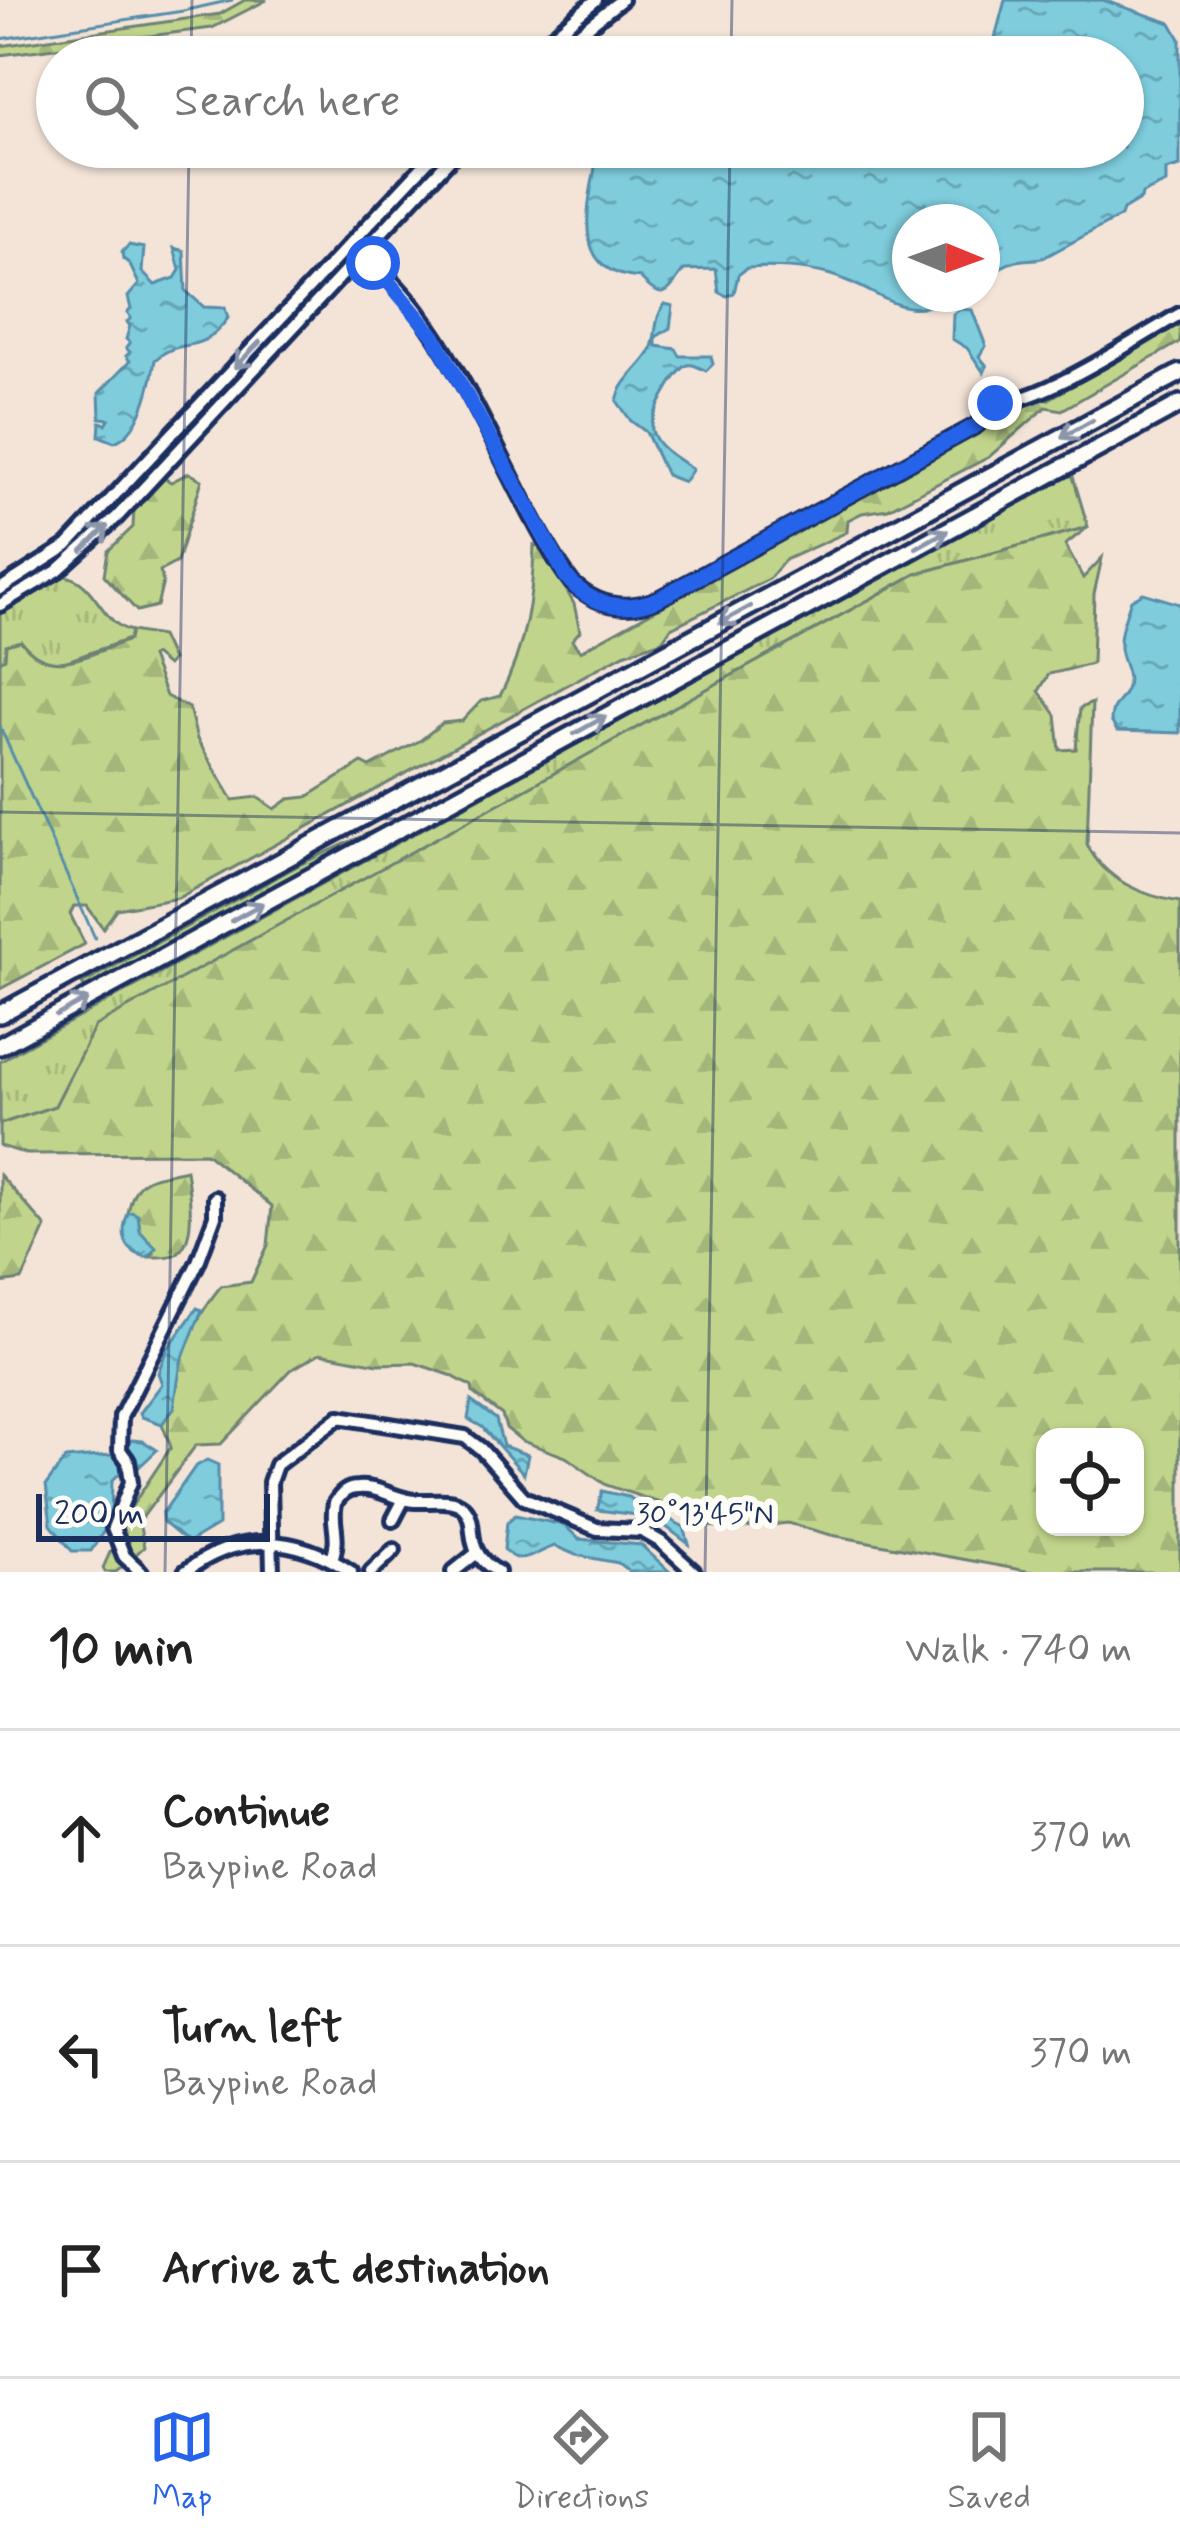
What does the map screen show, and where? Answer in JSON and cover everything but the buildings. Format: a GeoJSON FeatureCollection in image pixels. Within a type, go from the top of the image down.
{"type":"FeatureCollection","features":[{"type":"Feature","properties":{"kind":"highway"},"geometry":{"type":"LineString","coordinates":[[0,1014],[1180,373]]}},
{"type":"Feature","properties":{"kind":"highway"},"geometry":{"type":"LineString","coordinates":[[0,1050],[1180,404]]}},
{"type":"Feature","properties":{"kind":"highway"},"geometry":{"type":"LineString","coordinates":[[0,1002],[69,977]]}},
{"type":"Feature","properties":{"kind":"street"},"geometry":{"type":"LineString","coordinates":[[555,36],[600,3],[621,0]]}},
{"type":"Feature","properties":{"kind":"street"},"geometry":{"type":"LineString","coordinates":[[569,36],[600,3]]}},
{"type":"Feature","properties":{"kind":"street"},"geometry":{"type":"LineString","coordinates":[[0,589],[67,546],[421,168]]}},
{"type":"Feature","properties":{"kind":"street"},"geometry":{"type":"LineString","coordinates":[[0,605],[78,555],[441,168]]}},
{"type":"Feature","properties":{"kind":"street"},"geometry":{"type":"LineString","coordinates":[[359,256],[390,280],[434,336],[572,583],[595,600],[625,607],[658,599],[977,425],[995,403],[1010,404],[1058,382],[1180,314]]}},
{"type":"Feature","properties":{"kind":"street"},"geometry":{"type":"LineString","coordinates":[[141,1572],[124,1556],[113,1528],[131,1482],[128,1461],[120,1450],[121,1417],[198,1262],[215,1216],[215,1198]]}},
{"type":"Feature","properties":{"kind":"street"},"geometry":{"type":"LineString","coordinates":[[272,1572],[270,1482],[276,1465],[333,1420],[348,1418],[465,1437],[481,1448],[524,1498],[597,1529],[642,1531],[694,1572]]}},
{"type":"Feature","properties":{"kind":"street"},"geometry":{"type":"LineString","coordinates":[[332,1560],[338,1537],[333,1510],[343,1492],[367,1488],[404,1499],[463,1507],[477,1553],[498,1572]]}},
{"type":"Feature","properties":{"kind":"street"},"geometry":{"type":"LineString","coordinates":[[393,1520],[404,1499]]}},
{"type":"Feature","properties":{"kind":"street"},"geometry":{"type":"LineString","coordinates":[[184,1572],[227,1547],[273,1540],[332,1560],[351,1572]]}},
{"type":"Feature","properties":{"kind":"street"},"geometry":{"type":"LineString","coordinates":[[371,1572],[394,1550]]}},
{"type":"Feature","properties":{"kind":"street"},"geometry":{"type":"LineString","coordinates":[[453,1572],[477,1553]]}},
{"type":"Feature","properties":{"kind":"green space"},"geometry":{"type":"Polygon","coordinates":[[[245,0],[267,0],[212,28],[149,36],[69,36],[220,14],[245,0]]]}},
{"type":"Feature","properties":{"kind":"green space"},"geometry":{"type":"Polygon","coordinates":[[[36,41],[36,50],[0,55],[0,46],[36,41]]]}},
{"type":"Feature","properties":{"kind":"green space"},"geometry":{"type":"Polygon","coordinates":[[[1180,323],[1180,342],[1062,410],[1046,407],[989,457],[888,509],[848,520],[847,532],[785,560],[769,579],[671,628],[662,641],[624,654],[178,898],[117,909],[103,928],[87,906],[74,906],[70,914],[85,944],[0,989],[0,661],[5,658],[6,645],[21,641],[45,660],[58,662],[129,640],[131,631],[161,636],[172,660],[167,666],[151,657],[166,696],[189,708],[197,739],[233,800],[258,797],[275,809],[289,799],[307,797],[362,763],[370,767],[442,723],[462,721],[481,701],[500,696],[526,622],[534,545],[544,548],[574,604],[580,631],[572,640],[580,651],[1035,401],[1049,399],[1180,323]]]}},
{"type":"Feature","properties":{"kind":"green space"},"geometry":{"type":"Polygon","coordinates":[[[189,473],[202,480],[177,562],[160,571],[163,582],[157,606],[137,611],[104,575],[108,551],[133,527],[134,507],[164,478],[171,482],[189,473]]]}},
{"type":"Feature","properties":{"kind":"green space"},"geometry":{"type":"Polygon","coordinates":[[[1072,473],[1088,527],[916,574],[96,1026],[55,1106],[0,1124],[0,1062],[17,1051],[1072,473]]]}},
{"type":"Feature","properties":{"kind":"green space"},"geometry":{"type":"Polygon","coordinates":[[[1088,527],[1065,545],[1083,578],[1102,558],[1094,594],[1092,664],[1049,674],[1039,691],[1056,715],[1060,750],[1076,749],[1080,708],[1092,703],[1087,844],[1094,857],[1126,884],[1180,902],[1180,1572],[1032,1572],[788,1523],[737,1529],[708,1526],[666,1505],[606,1485],[566,1457],[522,1441],[472,1387],[450,1375],[414,1363],[378,1364],[320,1353],[291,1370],[221,1444],[196,1445],[139,1522],[144,1547],[116,1572],[105,1572],[128,1512],[171,1447],[162,1424],[173,1402],[192,1331],[221,1286],[251,1282],[268,1245],[272,1206],[206,1153],[27,1154],[0,1146],[0,1124],[55,1106],[95,1026],[916,574],[1088,527]]]}},
{"type":"Feature","properties":{"kind":"green space"},"geometry":{"type":"Polygon","coordinates":[[[65,576],[84,586],[112,620],[131,631],[129,639],[56,665],[32,656],[0,661],[0,611],[65,576]]]}},
{"type":"Feature","properties":{"kind":"green space"},"geometry":{"type":"Polygon","coordinates":[[[390,823],[85,988],[82,984],[299,865],[390,823]]]}},
{"type":"Feature","properties":{"kind":"green space"},"geometry":{"type":"Polygon","coordinates":[[[186,1170],[187,1238],[176,1254],[148,1257],[154,1253],[140,1231],[138,1215],[128,1213],[131,1200],[147,1180],[186,1170]]]}},
{"type":"Feature","properties":{"kind":"green space"},"geometry":{"type":"Polygon","coordinates":[[[0,1175],[46,1227],[22,1280],[0,1283],[0,1175]]]}},
{"type":"Feature","properties":{"kind":"water"},"geometry":{"type":"Polygon","coordinates":[[[1005,0],[1103,0],[1171,23],[1180,39],[1180,166],[1166,170],[1166,183],[1142,194],[1121,216],[1045,257],[1000,268],[1000,204],[892,204],[892,302],[831,275],[778,267],[747,268],[738,275],[734,293],[727,296],[719,292],[716,269],[684,270],[661,293],[640,278],[616,273],[601,263],[592,248],[588,210],[595,168],[1144,168],[1144,36],[996,36],[1005,0]]]}},
{"type":"Feature","properties":{"kind":"water"},"geometry":{"type":"Polygon","coordinates":[[[129,245],[144,248],[142,272],[155,285],[175,278],[180,270],[174,248],[184,251],[186,291],[204,307],[225,308],[228,318],[208,338],[155,360],[138,419],[114,442],[99,436],[100,422],[106,424],[109,419],[100,418],[99,393],[130,361],[126,356],[130,352],[126,348],[131,318],[128,297],[139,284],[123,259],[122,252],[129,245]]]}},
{"type":"Feature","properties":{"kind":"water"},"geometry":{"type":"Polygon","coordinates":[[[665,304],[673,306],[670,328],[656,337],[656,346],[676,349],[680,356],[711,356],[713,364],[706,371],[692,365],[683,368],[664,394],[652,424],[663,448],[693,469],[684,482],[666,475],[646,432],[617,401],[650,352],[665,304]]]}},
{"type":"Feature","properties":{"kind":"water"},"geometry":{"type":"Polygon","coordinates":[[[973,312],[986,346],[979,356],[987,366],[984,373],[967,348],[952,339],[953,314],[973,312]]]}},
{"type":"Feature","properties":{"kind":"water"},"geometry":{"type":"Polygon","coordinates":[[[1143,593],[1180,604],[1180,733],[1117,731],[1111,721],[1128,682],[1120,648],[1122,629],[1131,600],[1143,593]]]}},
{"type":"Feature","properties":{"kind":"water"},"geometry":{"type":"Polygon","coordinates":[[[133,1212],[140,1231],[156,1248],[148,1257],[133,1251],[124,1235],[128,1213],[133,1212]]]}},
{"type":"Feature","properties":{"kind":"water"},"geometry":{"type":"Polygon","coordinates":[[[197,1308],[202,1310],[181,1362],[174,1408],[162,1424],[142,1417],[140,1413],[162,1384],[158,1373],[166,1351],[197,1308]]]}},
{"type":"Feature","properties":{"kind":"water"},"geometry":{"type":"Polygon","coordinates":[[[471,1401],[496,1419],[503,1446],[528,1455],[524,1474],[482,1427],[468,1419],[471,1401]]]}},
{"type":"Feature","properties":{"kind":"water"},"geometry":{"type":"Polygon","coordinates":[[[132,1440],[157,1450],[138,1468],[112,1481],[111,1520],[91,1551],[72,1551],[51,1525],[46,1485],[65,1459],[112,1455],[132,1440]]]}},
{"type":"Feature","properties":{"kind":"water"},"geometry":{"type":"Polygon","coordinates":[[[207,1460],[218,1465],[218,1525],[188,1543],[163,1522],[162,1514],[195,1467],[207,1460]]]}},
{"type":"Feature","properties":{"kind":"water"},"geometry":{"type":"Polygon","coordinates":[[[602,1491],[628,1497],[684,1527],[689,1544],[653,1517],[597,1510],[602,1491]]]}},
{"type":"Feature","properties":{"kind":"water"},"geometry":{"type":"Polygon","coordinates":[[[515,1515],[564,1525],[579,1539],[641,1545],[670,1572],[630,1572],[618,1563],[555,1546],[516,1558],[504,1549],[507,1522],[515,1515]]]}},
{"type":"Feature","properties":{"kind":"waterway"},"geometry":{"type":"LineString","coordinates":[[0,39],[232,0]]}},
{"type":"Feature","properties":{"kind":"waterway"},"geometry":{"type":"LineString","coordinates":[[0,727],[95,938]]}},
{"type":"Feature","properties":{"kind":"route"},"geometry":{"type":"LineString","coordinates":[[373,263],[434,336],[566,576],[587,596],[614,606],[637,606],[658,599],[977,425],[995,403]]}}]}
